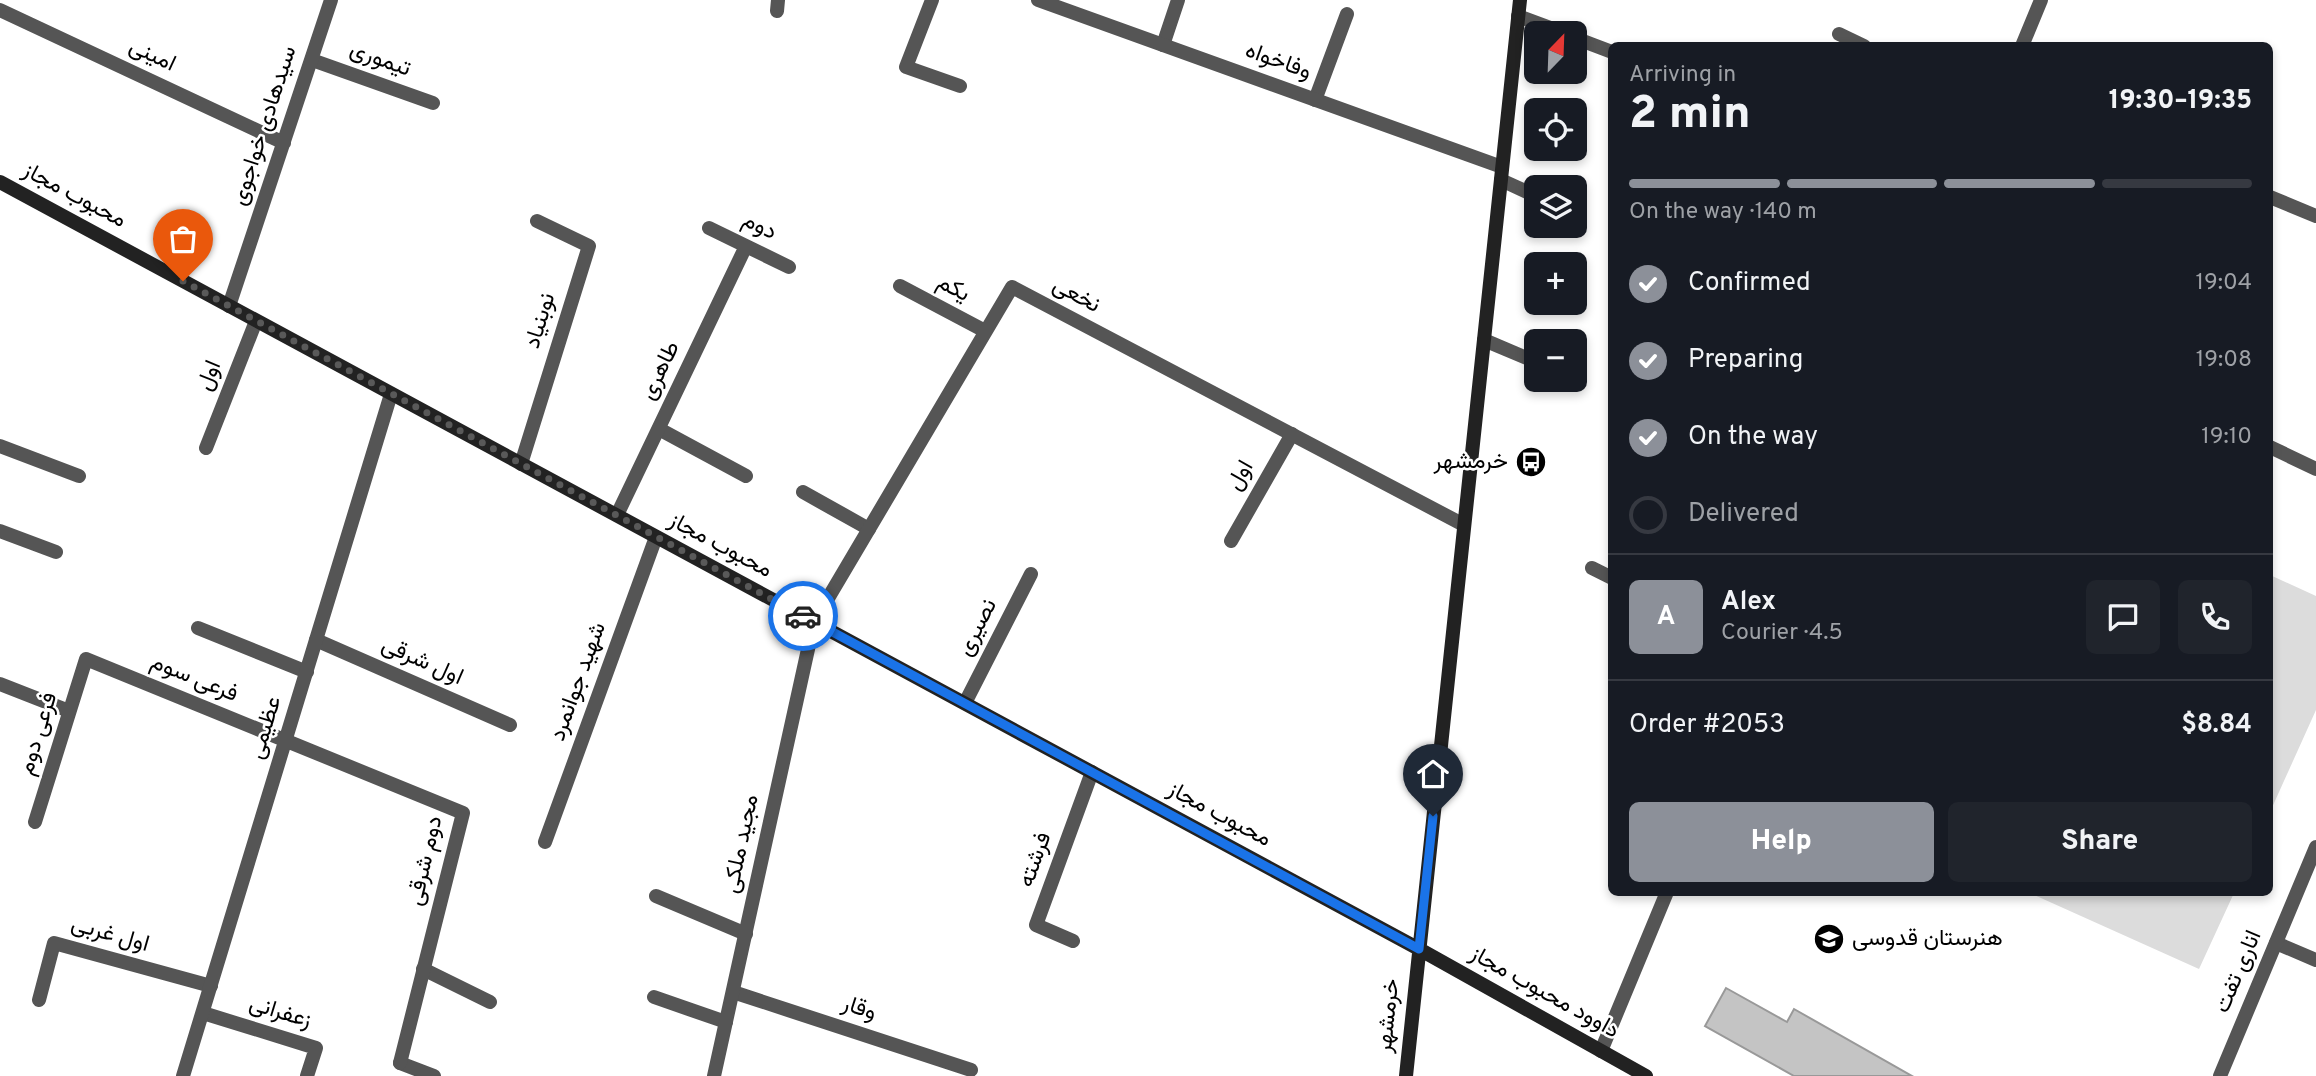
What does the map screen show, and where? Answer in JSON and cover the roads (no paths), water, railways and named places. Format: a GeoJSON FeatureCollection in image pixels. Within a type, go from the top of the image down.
{"type":"FeatureCollection","features":[{"type":"Feature","properties":{"kind":"main road","name":"خرمشهر"},"geometry":{"type":"LineString","coordinates":[[1406,1076],[1520,0]]}},
{"type":"Feature","properties":{"kind":"main road","name":"محبوب مجاز"},"geometry":{"type":"LineString","coordinates":[[0,182],[1419,949]]}},
{"type":"Feature","properties":{"kind":"main road","name":"داوود محبوب مجاز"},"geometry":{"type":"LineString","coordinates":[[1419,949],[1647,1076]]}},
{"type":"Feature","properties":{"kind":"street","name":"سیدهادی خواجوی"},"geometry":{"type":"LineString","coordinates":[[229,306],[331,0]]}},
{"type":"Feature","properties":{"kind":"street"},"geometry":{"type":"LineString","coordinates":[[932,0],[906,67],[960,86]]}},
{"type":"Feature","properties":{"kind":"street","name":"وفاخواه"},"geometry":{"type":"LineString","coordinates":[[1038,0],[1315,100],[1501,174],[1524,188]]}},
{"type":"Feature","properties":{"kind":"street"},"geometry":{"type":"LineString","coordinates":[[1163,45],[1178,0]]}},
{"type":"Feature","properties":{"kind":"street"},"geometry":{"type":"LineString","coordinates":[[2024,42],[2041,0]]}},
{"type":"Feature","properties":{"kind":"street","name":"امینی"},"geometry":{"type":"LineString","coordinates":[[0,10],[284,143]]}},
{"type":"Feature","properties":{"kind":"street"},"geometry":{"type":"LineString","coordinates":[[1315,100],[1348,14]]}},
{"type":"Feature","properties":{"kind":"street"},"geometry":{"type":"LineString","coordinates":[[1518,16],[1532,21]]}},
{"type":"Feature","properties":{"kind":"street"},"geometry":{"type":"LineString","coordinates":[[1839,34],[1856,42]]}},
{"type":"Feature","properties":{"kind":"street"},"geometry":{"type":"LineString","coordinates":[[1587,43],[1608,50]]}},
{"type":"Feature","properties":{"kind":"street","name":"تیموری"},"geometry":{"type":"LineString","coordinates":[[312,60],[433,103]]}},
{"type":"Feature","properties":{"kind":"street"},"geometry":{"type":"LineString","coordinates":[[2273,198],[2316,216]]}},
{"type":"Feature","properties":{"kind":"street","name":"نوبنیاد"},"geometry":{"type":"LineString","coordinates":[[521,464],[589,246],[537,221]]}},
{"type":"Feature","properties":{"kind":"street","name":"دوم"},"geometry":{"type":"LineString","coordinates":[[709,228],[789,267]]}},
{"type":"Feature","properties":{"kind":"street","name":"طاهری"},"geometry":{"type":"LineString","coordinates":[[617,515],[746,246]]}},
{"type":"Feature","properties":{"kind":"street","name":"یکم"},"geometry":{"type":"LineString","coordinates":[[900,286],[985,331]]}},
{"type":"Feature","properties":{"kind":"street","name":"نخعی"},"geometry":{"type":"LineString","coordinates":[[814,622],[1012,287],[1464,525]]}},
{"type":"Feature","properties":{"kind":"street","name":"اول"},"geometry":{"type":"LineString","coordinates":[[206,448],[256,321]]}},
{"type":"Feature","properties":{"kind":"street"},"geometry":{"type":"LineString","coordinates":[[1484,340],[1524,357]]}},
{"type":"Feature","properties":{"kind":"street","name":"عظیمی"},"geometry":{"type":"LineString","coordinates":[[183,1076],[391,394]]}},
{"type":"Feature","properties":{"kind":"street"},"geometry":{"type":"LineString","coordinates":[[659,429],[746,476]]}},
{"type":"Feature","properties":{"kind":"street","name":"اول"},"geometry":{"type":"LineString","coordinates":[[1231,541],[1292,434]]}},
{"type":"Feature","properties":{"kind":"street"},"geometry":{"type":"LineString","coordinates":[[0,446],[79,476]]}},
{"type":"Feature","properties":{"kind":"street"},"geometry":{"type":"LineString","coordinates":[[2273,448],[2316,469]]}},
{"type":"Feature","properties":{"kind":"street"},"geometry":{"type":"LineString","coordinates":[[803,492],[869,529]]}},
{"type":"Feature","properties":{"kind":"street"},"geometry":{"type":"LineString","coordinates":[[0,531],[56,552]]}},
{"type":"Feature","properties":{"kind":"street","name":"شهید جوانمرد"},"geometry":{"type":"LineString","coordinates":[[545,842],[656,537]]}},
{"type":"Feature","properties":{"kind":"street"},"geometry":{"type":"LineString","coordinates":[[1592,568],[1608,576]]}},
{"type":"Feature","properties":{"kind":"street","name":"نصیری"},"geometry":{"type":"LineString","coordinates":[[965,703],[1031,574]]}},
{"type":"Feature","properties":{"kind":"street","name":"مجید ملکی"},"geometry":{"type":"LineString","coordinates":[[715,1076],[814,622]]}},
{"type":"Feature","properties":{"kind":"street"},"geometry":{"type":"LineString","coordinates":[[198,628],[307,672]]}},
{"type":"Feature","properties":{"kind":"street","name":"اول شرقی"},"geometry":{"type":"LineString","coordinates":[[316,640],[510,725]]}},
{"type":"Feature","properties":{"kind":"street","name":"فرعی دوم"},"geometry":{"type":"LineString","coordinates":[[35,822],[86,659]]}},
{"type":"Feature","properties":{"kind":"street","name":"فرعی سوم"},"geometry":{"type":"LineString","coordinates":[[86,659],[286,740]]}},
{"type":"Feature","properties":{"kind":"street"},"geometry":{"type":"LineString","coordinates":[[0,684],[69,711]]}},
{"type":"Feature","properties":{"kind":"street","name":"دوم شرقی"},"geometry":{"type":"LineString","coordinates":[[286,740],[463,813],[400,1063],[434,1076]]}},
{"type":"Feature","properties":{"kind":"street","name":"فرشته"},"geometry":{"type":"LineString","coordinates":[[1073,941],[1036,925],[1092,772]]}},
{"type":"Feature","properties":{"kind":"street","name":"اناری تفت"},"geometry":{"type":"LineString","coordinates":[[2220,1076],[2316,847]]}},
{"type":"Feature","properties":{"kind":"street"},"geometry":{"type":"LineString","coordinates":[[656,896],[746,934]]}},
{"type":"Feature","properties":{"kind":"street"},"geometry":{"type":"LineString","coordinates":[[1601,1051],[1665,896]]}},
{"type":"Feature","properties":{"kind":"street","name":"اول غربی"},"geometry":{"type":"LineString","coordinates":[[39,1000],[54,943],[211,986]]}},
{"type":"Feature","properties":{"kind":"street"},"geometry":{"type":"LineString","coordinates":[[2276,943],[2316,960]]}},
{"type":"Feature","properties":{"kind":"street"},"geometry":{"type":"LineString","coordinates":[[423,969],[490,1002]]}},
{"type":"Feature","properties":{"kind":"street","name":"وقار"},"geometry":{"type":"LineString","coordinates":[[733,992],[971,1070]]}},
{"type":"Feature","properties":{"kind":"street"},"geometry":{"type":"LineString","coordinates":[[654,997],[726,1022]]}},
{"type":"Feature","properties":{"kind":"street","name":"زعفرانی"},"geometry":{"type":"LineString","coordinates":[[203,1013],[316,1048],[307,1076]]}},
{"type":"Feature","properties":{"kind":"place","name":"خرمشهر"},"geometry":{"type":"Point","coordinates":[1531,462]}},
{"type":"Feature","properties":{"kind":"place","name":"هنرستان قدوسی"},"geometry":{"type":"Point","coordinates":[1829,939]}}]}
